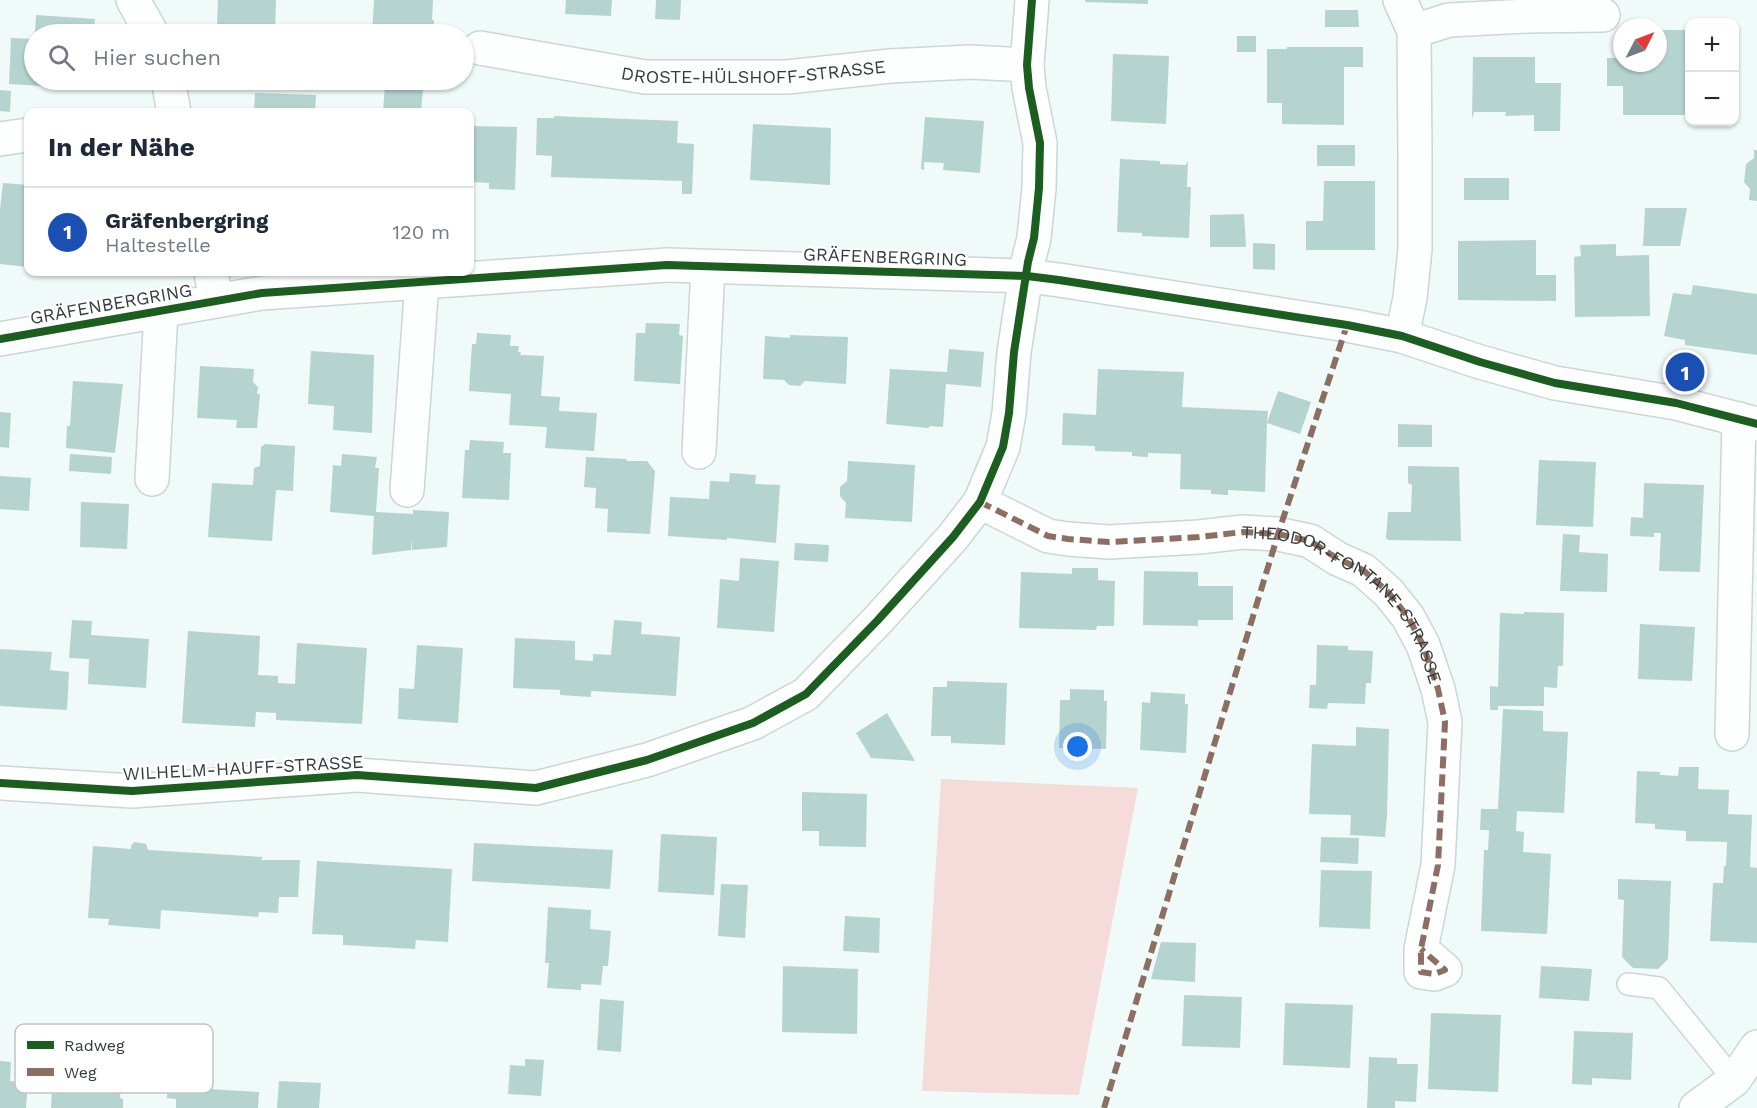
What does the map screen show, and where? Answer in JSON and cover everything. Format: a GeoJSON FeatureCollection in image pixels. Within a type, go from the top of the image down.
{"type":"FeatureCollection","features":[{"type":"Feature","properties":{"kind":"street"},"geometry":{"type":"LineString","coordinates":[[133,0],[146,24]]}},
{"type":"Feature","properties":{"kind":"street"},"geometry":{"type":"LineString","coordinates":[[1027,276],[1034,238],[1040,143],[1029,88],[1027,65],[1032,0]]}},
{"type":"Feature","properties":{"kind":"street"},"geometry":{"type":"LineString","coordinates":[[1400,0],[1413,31],[1415,249],[1410,298],[1402,336]]}},
{"type":"Feature","properties":{"kind":"street"},"geometry":{"type":"LineString","coordinates":[[1413,31],[1449,20],[1603,15]]}},
{"type":"Feature","properties":{"kind":"street","name":"DROSTE-HÜLSHOFF-STRASSE"},"geometry":{"type":"LineString","coordinates":[[480,48],[645,78],[787,77],[890,66],[970,62],[1027,65]]}},
{"type":"Feature","properties":{"kind":"street"},"geometry":{"type":"LineString","coordinates":[[170,90],[173,108]]}},
{"type":"Feature","properties":{"kind":"street"},"geometry":{"type":"LineString","coordinates":[[0,139],[24,136]]}},
{"type":"Feature","properties":{"kind":"street","name":"GRÄFENBERGRING"},"geometry":{"type":"LineString","coordinates":[[0,339],[161,310],[213,286],[262,293],[667,265],[1027,276],[1059,279],[1336,323],[1402,336],[1480,362],[1555,383],[1676,402],[1748,421],[1732,734]]}},
{"type":"Feature","properties":{"kind":"street"},"geometry":{"type":"LineString","coordinates":[[699,452],[708,267]]}},
{"type":"Feature","properties":{"kind":"street","name":"WILHELM-HAUFF-STRASSE"},"geometry":{"type":"LineString","coordinates":[[0,783],[132,791],[357,775],[536,788],[647,760],[753,723],[806,694],[953,537],[980,502],[1003,447],[1009,413],[1014,352],[1027,276]]}},
{"type":"Feature","properties":{"kind":"street"},"geometry":{"type":"LineString","coordinates":[[407,490],[422,282]]}},
{"type":"Feature","properties":{"kind":"street","name":"GRÄFENBERGRING"},"geometry":{"type":"LineString","coordinates":[[152,479],[161,310]]}},
{"type":"Feature","properties":{"kind":"street","name":"THEODOR-FONTANE-STRASSE"},"geometry":{"type":"LineString","coordinates":[[980,502],[1048,536],[1068,539],[1108,542],[1243,532],[1278,534],[1310,542],[1338,559],[1363,570],[1388,592],[1408,617],[1423,645],[1438,689],[1445,722],[1438,865],[1421,949]]}},
{"type":"Feature","properties":{"kind":"street"},"geometry":{"type":"LineString","coordinates":[[1696,1108],[1734,1080],[1757,1047]]}},
{"type":"Feature","properties":{"kind":"lane"},"geometry":{"type":"LineString","coordinates":[[1628,984],[1659,988],[1734,1080]]}},
{"type":"Feature","properties":{"kind":"shaded area"},"geometry":{"type":"Polygon","coordinates":[[[941,779],[1138,788],[1079,1095],[922,1091],[941,779]]]}},
{"type":"Feature","properties":{"kind":"building"},"geometry":{"type":"Polygon","coordinates":[[[218,0],[276,0],[275,24],[217,24],[218,0]]]}},
{"type":"Feature","properties":{"kind":"building"},"geometry":{"type":"Polygon","coordinates":[[[374,0],[433,0],[432,20],[434,24],[373,24],[374,0]]]}},
{"type":"Feature","properties":{"kind":"building"},"geometry":{"type":"Polygon","coordinates":[[[566,0],[612,0],[611,16],[565,14],[566,0]]]}},
{"type":"Feature","properties":{"kind":"building"},"geometry":{"type":"Polygon","coordinates":[[[656,0],[681,0],[680,20],[655,19],[656,0]]]}},
{"type":"Feature","properties":{"kind":"building"},"geometry":{"type":"Polygon","coordinates":[[[1085,0],[1148,0],[1148,4],[1085,2],[1085,0]]]}},
{"type":"Feature","properties":{"kind":"building"},"geometry":{"type":"Polygon","coordinates":[[[1325,10],[1358,10],[1359,27],[1325,27],[1325,10]]]}},
{"type":"Feature","properties":{"kind":"building"},"geometry":{"type":"Polygon","coordinates":[[[36,15],[95,19],[95,24],[36,24],[36,15]]]}},
{"type":"Feature","properties":{"kind":"building"},"geometry":{"type":"Polygon","coordinates":[[[1667,30],[1685,30],[1685,115],[1623,115],[1623,86],[1607,86],[1607,58],[1613,58],[1613,72],[1667,72],[1667,30]]]}},
{"type":"Feature","properties":{"kind":"building"},"geometry":{"type":"Polygon","coordinates":[[[1237,36],[1256,36],[1256,52],[1237,52],[1237,36]]]}},
{"type":"Feature","properties":{"kind":"building"},"geometry":{"type":"Polygon","coordinates":[[[11,38],[24,39],[24,85],[9,84],[11,38]]]}},
{"type":"Feature","properties":{"kind":"building"},"geometry":{"type":"Polygon","coordinates":[[[1287,47],[1363,47],[1363,67],[1344,67],[1344,125],[1282,124],[1282,103],[1267,103],[1267,49],[1287,49],[1287,47]]]}},
{"type":"Feature","properties":{"kind":"building"},"geometry":{"type":"Polygon","coordinates":[[[1113,54],[1169,56],[1166,124],[1111,121],[1113,54]]]}},
{"type":"Feature","properties":{"kind":"building"},"geometry":{"type":"Polygon","coordinates":[[[1473,57],[1535,57],[1535,83],[1561,83],[1560,131],[1534,131],[1534,115],[1505,116],[1506,112],[1474,112],[1472,119],[1473,57]]]}},
{"type":"Feature","properties":{"kind":"building"},"geometry":{"type":"Polygon","coordinates":[[[0,90],[11,91],[10,112],[0,111],[0,90]]]}},
{"type":"Feature","properties":{"kind":"building"},"geometry":{"type":"Polygon","coordinates":[[[385,90],[423,90],[421,108],[383,108],[385,90]]]}},
{"type":"Feature","properties":{"kind":"building"},"geometry":{"type":"Polygon","coordinates":[[[255,93],[316,95],[315,108],[254,108],[255,93]]]}},
{"type":"Feature","properties":{"kind":"building"},"geometry":{"type":"Polygon","coordinates":[[[554,116],[678,121],[677,143],[694,144],[692,194],[682,194],[682,181],[551,177],[552,156],[536,155],[537,118],[554,118],[554,116]]]}},
{"type":"Feature","properties":{"kind":"building"},"geometry":{"type":"Polygon","coordinates":[[[925,117],[984,121],[980,173],[943,170],[944,163],[924,162],[924,170],[921,169],[925,117]]]}},
{"type":"Feature","properties":{"kind":"building"},"geometry":{"type":"Polygon","coordinates":[[[753,124],[831,128],[830,185],[750,180],[753,124]]]}},
{"type":"Feature","properties":{"kind":"building"},"geometry":{"type":"Polygon","coordinates":[[[474,126],[517,127],[515,190],[489,189],[489,183],[474,182],[474,126]]]}},
{"type":"Feature","properties":{"kind":"building"},"geometry":{"type":"Polygon","coordinates":[[[1317,145],[1355,145],[1355,166],[1317,166],[1317,145]]]}},
{"type":"Feature","properties":{"kind":"building"},"geometry":{"type":"Polygon","coordinates":[[[1754,150],[1757,150],[1757,201],[1749,200],[1750,189],[1744,182],[1746,164],[1754,158],[1754,150]]]}},
{"type":"Feature","properties":{"kind":"building"},"geometry":{"type":"Polygon","coordinates":[[[1120,159],[1186,165],[1188,160],[1187,187],[1191,187],[1189,238],[1142,236],[1142,233],[1117,232],[1120,159]]]}},
{"type":"Feature","properties":{"kind":"building"},"geometry":{"type":"Polygon","coordinates":[[[1464,178],[1509,178],[1509,200],[1464,200],[1464,178]]]}},
{"type":"Feature","properties":{"kind":"building"},"geometry":{"type":"Polygon","coordinates":[[[1324,181],[1375,181],[1375,250],[1306,250],[1306,221],[1323,221],[1324,181]]]}},
{"type":"Feature","properties":{"kind":"building"},"geometry":{"type":"Polygon","coordinates":[[[3,183],[24,185],[24,267],[0,264],[0,209],[3,183]]]}},
{"type":"Feature","properties":{"kind":"building"},"geometry":{"type":"Polygon","coordinates":[[[1645,208],[1687,208],[1680,246],[1643,246],[1645,208]]]}},
{"type":"Feature","properties":{"kind":"building"},"geometry":{"type":"Polygon","coordinates":[[[1244,214],[1246,247],[1210,247],[1210,215],[1244,214]]]}},
{"type":"Feature","properties":{"kind":"building"},"geometry":{"type":"Polygon","coordinates":[[[1536,240],[1536,275],[1556,275],[1556,301],[1458,300],[1458,241],[1536,240]]]}},
{"type":"Feature","properties":{"kind":"building"},"geometry":{"type":"Polygon","coordinates":[[[1253,243],[1275,244],[1275,270],[1253,269],[1253,243]]]}},
{"type":"Feature","properties":{"kind":"building"},"geometry":{"type":"Polygon","coordinates":[[[1616,244],[1616,256],[1649,255],[1650,316],[1575,317],[1574,257],[1581,256],[1580,245],[1616,244]]]}},
{"type":"Feature","properties":{"kind":"building"},"geometry":{"type":"Polygon","coordinates":[[[1693,285],[1757,294],[1757,355],[1685,345],[1685,340],[1664,336],[1673,293],[1691,295],[1693,285]]]}},
{"type":"Feature","properties":{"kind":"building"},"geometry":{"type":"Polygon","coordinates":[[[646,323],[680,324],[679,335],[683,336],[680,384],[634,381],[636,333],[645,333],[646,323]]]}},
{"type":"Feature","properties":{"kind":"building"},"geometry":{"type":"Polygon","coordinates":[[[477,333],[511,335],[510,346],[519,346],[520,355],[544,356],[541,396],[560,397],[559,411],[597,413],[594,451],[545,448],[547,427],[509,425],[511,394],[469,391],[472,344],[476,344],[477,333]]]}},
{"type":"Feature","properties":{"kind":"building"},"geometry":{"type":"Polygon","coordinates":[[[790,335],[848,337],[846,384],[805,381],[800,386],[789,385],[784,380],[763,379],[765,336],[790,338],[790,335]]]}},
{"type":"Feature","properties":{"kind":"building"},"geometry":{"type":"Polygon","coordinates":[[[949,349],[984,352],[981,387],[946,384],[943,427],[886,424],[890,369],[947,372],[949,349]]]}},
{"type":"Feature","properties":{"kind":"building"},"geometry":{"type":"Polygon","coordinates":[[[311,351],[374,355],[372,433],[333,430],[334,406],[308,404],[311,351]]]}},
{"type":"Feature","properties":{"kind":"building"},"geometry":{"type":"Polygon","coordinates":[[[200,366],[254,369],[253,382],[258,387],[257,394],[260,394],[257,428],[236,428],[237,420],[197,418],[200,366]]]}},
{"type":"Feature","properties":{"kind":"building"},"geometry":{"type":"Polygon","coordinates":[[[1098,369],[1184,372],[1182,407],[1268,411],[1265,492],[1228,490],[1228,495],[1211,494],[1211,490],[1180,489],[1181,454],[1148,453],[1148,457],[1132,456],[1132,452],[1095,451],[1095,446],[1062,445],[1063,413],[1096,415],[1098,369]]]}},
{"type":"Feature","properties":{"kind":"building"},"geometry":{"type":"Polygon","coordinates":[[[73,381],[123,384],[115,453],[66,448],[73,381]]]}},
{"type":"Feature","properties":{"kind":"building"},"geometry":{"type":"Polygon","coordinates":[[[1278,391],[1311,402],[1300,434],[1267,423],[1278,391]]]}},
{"type":"Feature","properties":{"kind":"building"},"geometry":{"type":"Polygon","coordinates":[[[0,412],[11,413],[9,448],[0,447],[0,412]]]}},
{"type":"Feature","properties":{"kind":"building"},"geometry":{"type":"Polygon","coordinates":[[[1398,424],[1432,425],[1432,447],[1398,447],[1398,424]]]}},
{"type":"Feature","properties":{"kind":"building"},"geometry":{"type":"Polygon","coordinates":[[[470,440],[504,442],[503,453],[511,453],[509,500],[462,498],[465,450],[469,450],[470,440]]]}},
{"type":"Feature","properties":{"kind":"building"},"geometry":{"type":"Polygon","coordinates":[[[265,444],[295,446],[293,491],[276,490],[272,541],[208,537],[212,483],[253,485],[254,468],[260,466],[261,447],[265,444]]]}},
{"type":"Feature","properties":{"kind":"building"},"geometry":{"type":"Polygon","coordinates":[[[70,454],[112,457],[111,474],[69,471],[70,454]]]}},
{"type":"Feature","properties":{"kind":"building"},"geometry":{"type":"Polygon","coordinates":[[[342,454],[377,457],[375,468],[379,468],[376,512],[413,514],[413,510],[449,512],[447,547],[412,550],[411,540],[411,550],[372,555],[374,516],[330,512],[333,465],[341,466],[342,454]]]}},
{"type":"Feature","properties":{"kind":"building"},"geometry":{"type":"Polygon","coordinates":[[[586,457],[647,461],[655,471],[650,534],[607,532],[608,509],[595,508],[596,488],[584,487],[586,457]]]}},
{"type":"Feature","properties":{"kind":"building"},"geometry":{"type":"Polygon","coordinates":[[[1539,460],[1596,462],[1593,527],[1536,525],[1539,460]]]}},
{"type":"Feature","properties":{"kind":"building"},"geometry":{"type":"Polygon","coordinates":[[[848,461],[915,465],[912,522],[845,518],[846,503],[840,496],[840,487],[847,481],[848,461]]]}},
{"type":"Feature","properties":{"kind":"building"},"geometry":{"type":"Polygon","coordinates":[[[1408,466],[1459,467],[1461,541],[1388,540],[1386,538],[1388,512],[1411,512],[1412,485],[1408,483],[1408,466]]]}},
{"type":"Feature","properties":{"kind":"building"},"geometry":{"type":"Polygon","coordinates":[[[730,473],[756,475],[755,484],[780,485],[776,543],[727,538],[727,540],[668,536],[670,497],[709,499],[710,481],[729,482],[730,473]]]}},
{"type":"Feature","properties":{"kind":"building"},"geometry":{"type":"Polygon","coordinates":[[[0,476],[31,478],[29,511],[0,509],[0,476]]]}},
{"type":"Feature","properties":{"kind":"building"},"geometry":{"type":"Polygon","coordinates":[[[1644,483],[1704,485],[1700,572],[1659,571],[1661,533],[1654,533],[1654,537],[1630,536],[1631,517],[1643,518],[1644,483]]]}},
{"type":"Feature","properties":{"kind":"building"},"geometry":{"type":"Polygon","coordinates":[[[81,502],[129,504],[127,549],[80,547],[81,502]]]}},
{"type":"Feature","properties":{"kind":"building"},"geometry":{"type":"Polygon","coordinates":[[[1563,534],[1580,535],[1579,552],[1608,554],[1607,592],[1560,591],[1563,534]]]}},
{"type":"Feature","properties":{"kind":"building"},"geometry":{"type":"Polygon","coordinates":[[[795,543],[829,545],[828,562],[794,560],[795,543]]]}},
{"type":"Feature","properties":{"kind":"building"},"geometry":{"type":"Polygon","coordinates":[[[740,558],[779,561],[774,632],[717,628],[720,579],[739,581],[740,558]]]}},
{"type":"Feature","properties":{"kind":"building"},"geometry":{"type":"Polygon","coordinates":[[[1072,568],[1098,568],[1098,580],[1115,581],[1114,626],[1097,626],[1096,630],[1019,628],[1021,572],[1072,574],[1072,568]]]}},
{"type":"Feature","properties":{"kind":"building"},"geometry":{"type":"Polygon","coordinates":[[[1144,571],[1198,572],[1198,586],[1233,586],[1233,620],[1198,620],[1198,626],[1143,625],[1144,571]]]}},
{"type":"Feature","properties":{"kind":"building"},"geometry":{"type":"Polygon","coordinates":[[[1524,612],[1564,613],[1563,666],[1558,666],[1557,688],[1544,687],[1544,706],[1498,706],[1498,710],[1490,710],[1490,686],[1498,687],[1500,613],[1524,614],[1524,612]]]}},
{"type":"Feature","properties":{"kind":"building"},"geometry":{"type":"Polygon","coordinates":[[[72,620],[92,621],[91,635],[149,639],[146,688],[88,684],[89,659],[69,658],[72,620]]]}},
{"type":"Feature","properties":{"kind":"building"},"geometry":{"type":"Polygon","coordinates":[[[614,620],[642,622],[641,634],[680,637],[676,696],[591,691],[591,697],[560,695],[560,690],[513,688],[515,638],[575,641],[575,660],[593,661],[593,654],[611,655],[614,620]]]}},
{"type":"Feature","properties":{"kind":"building"},"geometry":{"type":"Polygon","coordinates":[[[1640,624],[1695,627],[1692,681],[1638,679],[1640,624]]]}},
{"type":"Feature","properties":{"kind":"building"},"geometry":{"type":"Polygon","coordinates":[[[188,631],[260,636],[258,675],[278,676],[278,683],[295,684],[297,643],[367,648],[362,724],[276,720],[276,713],[256,712],[255,727],[182,723],[188,631]]]}},
{"type":"Feature","properties":{"kind":"building"},"geometry":{"type":"Polygon","coordinates":[[[417,645],[463,648],[458,723],[398,719],[399,688],[414,689],[417,645]]]}},
{"type":"Feature","properties":{"kind":"building"},"geometry":{"type":"Polygon","coordinates":[[[1317,645],[1348,646],[1348,650],[1373,651],[1371,683],[1366,683],[1365,704],[1328,703],[1327,709],[1309,708],[1310,685],[1316,685],[1317,645]]]}},
{"type":"Feature","properties":{"kind":"building"},"geometry":{"type":"Polygon","coordinates":[[[0,649],[52,652],[50,670],[69,672],[67,710],[0,706],[0,649]]]}},
{"type":"Feature","properties":{"kind":"building"},"geometry":{"type":"Polygon","coordinates":[[[947,681],[1007,683],[1005,745],[951,743],[951,736],[931,736],[933,687],[947,687],[947,681]]]}},
{"type":"Feature","properties":{"kind":"building"},"geometry":{"type":"Polygon","coordinates":[[[1070,689],[1104,690],[1104,701],[1107,701],[1106,749],[1059,748],[1060,700],[1070,700],[1070,689]]]}},
{"type":"Feature","properties":{"kind":"building"},"geometry":{"type":"Polygon","coordinates":[[[1151,692],[1185,694],[1185,704],[1188,704],[1186,753],[1140,750],[1142,702],[1150,703],[1151,692]]]}},
{"type":"Feature","properties":{"kind":"building"},"geometry":{"type":"Polygon","coordinates":[[[1503,709],[1543,711],[1543,731],[1568,732],[1564,813],[1517,811],[1516,831],[1524,832],[1523,852],[1551,854],[1547,934],[1481,931],[1484,850],[1488,850],[1489,830],[1480,830],[1481,809],[1498,809],[1503,709]]]}},
{"type":"Feature","properties":{"kind":"building"},"geometry":{"type":"Polygon","coordinates":[[[887,713],[915,761],[871,758],[856,733],[887,713]]]}},
{"type":"Feature","properties":{"kind":"building"},"geometry":{"type":"Polygon","coordinates":[[[1356,727],[1389,729],[1385,837],[1350,835],[1351,815],[1309,814],[1312,744],[1356,746],[1356,727]]]}},
{"type":"Feature","properties":{"kind":"building"},"geometry":{"type":"Polygon","coordinates":[[[1679,767],[1699,767],[1698,789],[1729,790],[1728,814],[1752,815],[1750,867],[1757,868],[1757,943],[1710,941],[1713,883],[1723,883],[1727,842],[1686,841],[1686,831],[1655,829],[1655,824],[1635,823],[1637,771],[1678,776],[1679,767]]]}},
{"type":"Feature","properties":{"kind":"building"},"geometry":{"type":"Polygon","coordinates":[[[802,792],[867,794],[866,847],[819,846],[819,831],[802,831],[802,792]]]}},
{"type":"Feature","properties":{"kind":"building"},"geometry":{"type":"Polygon","coordinates":[[[661,834],[717,837],[714,895],[658,892],[661,834]]]}},
{"type":"Feature","properties":{"kind":"building"},"geometry":{"type":"Polygon","coordinates":[[[1321,837],[1359,838],[1358,864],[1320,862],[1321,837]]]}},
{"type":"Feature","properties":{"kind":"building"},"geometry":{"type":"Polygon","coordinates":[[[134,842],[146,844],[148,850],[263,857],[261,860],[300,860],[298,897],[279,897],[278,913],[259,912],[258,917],[161,910],[160,929],[108,925],[109,919],[88,918],[93,846],[131,849],[134,842]]]}},
{"type":"Feature","properties":{"kind":"building"},"geometry":{"type":"Polygon","coordinates":[[[474,843],[613,850],[610,889],[472,881],[474,843]]]}},
{"type":"Feature","properties":{"kind":"building"},"geometry":{"type":"Polygon","coordinates":[[[317,861],[452,869],[448,942],[416,940],[415,949],[343,945],[343,935],[312,934],[317,861]]]}},
{"type":"Feature","properties":{"kind":"building"},"geometry":{"type":"Polygon","coordinates":[[[1321,870],[1372,871],[1370,929],[1319,927],[1321,870]]]}},
{"type":"Feature","properties":{"kind":"building"},"geometry":{"type":"Polygon","coordinates":[[[1618,879],[1671,881],[1668,959],[1658,969],[1633,968],[1622,957],[1624,900],[1618,899],[1618,879]]]}},
{"type":"Feature","properties":{"kind":"building"},"geometry":{"type":"Polygon","coordinates":[[[721,884],[748,885],[745,938],[718,936],[721,884]]]}},
{"type":"Feature","properties":{"kind":"building"},"geometry":{"type":"Polygon","coordinates":[[[548,907],[591,910],[590,929],[611,931],[608,966],[603,966],[601,985],[581,984],[581,990],[547,988],[549,963],[545,963],[548,907]]]}},
{"type":"Feature","properties":{"kind":"building"},"geometry":{"type":"Polygon","coordinates":[[[845,916],[880,918],[879,953],[843,951],[845,916]]]}},
{"type":"Feature","properties":{"kind":"building"},"geometry":{"type":"Polygon","coordinates":[[[1161,942],[1196,943],[1195,982],[1151,979],[1161,942]]]}},
{"type":"Feature","properties":{"kind":"building"},"geometry":{"type":"Polygon","coordinates":[[[783,966],[858,969],[857,1034],[782,1032],[783,966]]]}},
{"type":"Feature","properties":{"kind":"building"},"geometry":{"type":"Polygon","coordinates":[[[1541,966],[1592,969],[1589,1001],[1539,998],[1541,966]]]}},
{"type":"Feature","properties":{"kind":"building"},"geometry":{"type":"Polygon","coordinates":[[[1184,995],[1242,997],[1240,1048],[1182,1046],[1184,995]]]}},
{"type":"Feature","properties":{"kind":"building"},"geometry":{"type":"Polygon","coordinates":[[[600,999],[624,1001],[621,1052],[597,1050],[600,999]]]}},
{"type":"Feature","properties":{"kind":"building"},"geometry":{"type":"Polygon","coordinates":[[[1285,1003],[1353,1005],[1350,1068],[1283,1065],[1285,1003]]]}},
{"type":"Feature","properties":{"kind":"building"},"geometry":{"type":"Polygon","coordinates":[[[1431,1013],[1501,1015],[1498,1092],[1428,1089],[1431,1013]]]}},
{"type":"Feature","properties":{"kind":"building"},"geometry":{"type":"Polygon","coordinates":[[[1574,1031],[1633,1033],[1631,1080],[1592,1078],[1592,1085],[1572,1084],[1574,1031]]]}},
{"type":"Feature","properties":{"kind":"building"},"geometry":{"type":"Polygon","coordinates":[[[1369,1057],[1397,1058],[1397,1064],[1418,1064],[1416,1102],[1395,1101],[1395,1108],[1367,1108],[1369,1057]]]}},
{"type":"Feature","properties":{"kind":"building"},"geometry":{"type":"Polygon","coordinates":[[[525,1059],[544,1060],[541,1096],[508,1094],[510,1065],[525,1066],[525,1059]]]}},
{"type":"Feature","properties":{"kind":"building"},"geometry":{"type":"Polygon","coordinates":[[[0,1061],[11,1062],[10,1081],[15,1081],[15,1093],[27,1093],[26,1108],[0,1108],[0,1061]]]}},
{"type":"Feature","properties":{"kind":"building"},"geometry":{"type":"Polygon","coordinates":[[[279,1081],[321,1083],[319,1108],[277,1108],[279,1081]]]}},
{"type":"Feature","properties":{"kind":"building"},"geometry":{"type":"Polygon","coordinates":[[[213,1089],[259,1092],[258,1108],[176,1108],[176,1099],[167,1098],[167,1093],[213,1093],[213,1089]]]}},
{"type":"Feature","properties":{"kind":"building"},"geometry":{"type":"Polygon","coordinates":[[[52,1093],[120,1093],[120,1098],[123,1099],[123,1108],[51,1108],[52,1093]]]}},
{"type":"Feature","properties":{"kind":"marked path"},"geometry":{"type":"LineString","coordinates":[[1104,1108],[1278,534],[1347,325]]}},
{"type":"Feature","properties":{"kind":"marked path"},"geometry":{"type":"LineString","coordinates":[[980,502],[1048,536],[1068,539],[1109,542],[1243,532],[1278,534],[1310,541],[1338,559],[1363,570],[1388,592],[1408,617],[1423,645],[1438,689],[1445,722],[1438,865],[1421,949],[1421,972],[1434,974],[1445,970],[1421,949]]}},
{"type":"Feature","properties":{"kind":"cycle path"},"geometry":{"type":"LineString","coordinates":[[0,783],[132,791],[357,775],[536,788],[647,760],[753,723],[806,694],[877,621],[953,537],[980,502],[1003,447],[1009,413],[1014,352],[1034,238],[1039,188],[1040,143],[1029,88],[1027,65],[1032,0]]}},
{"type":"Feature","properties":{"kind":"cycle path"},"geometry":{"type":"LineString","coordinates":[[0,339],[262,293],[667,265],[1027,276],[1347,325],[1402,336],[1480,362],[1555,383],[1676,403],[1757,424]]}},
{"type":"Feature","properties":{"kind":"place","name":"Gräfenbergring"},"geometry":{"type":"Point","coordinates":[1685,372]}}]}
